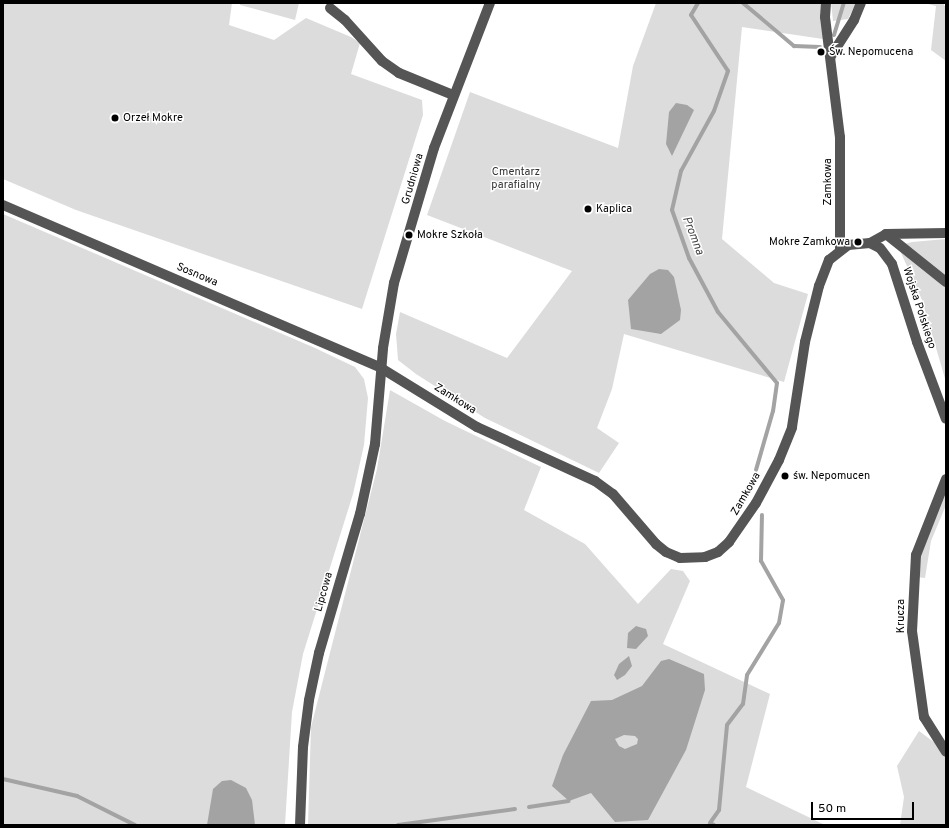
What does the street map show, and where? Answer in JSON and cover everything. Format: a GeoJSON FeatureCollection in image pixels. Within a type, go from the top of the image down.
{"type":"FeatureCollection","features":[{"type":"Feature","properties":{"kind":"street","name":"Grudniowa"},"geometry":{"type":"LineString","coordinates":[[381,368],[386,325],[394,283],[434,148],[490,3]]}},
{"type":"Feature","properties":{"kind":"street","name":"Zamkowa"},"geometry":{"type":"LineString","coordinates":[[381,368],[477,427],[594,481],[612,494],[644,532],[666,552],[680,558],[705,557],[718,552],[729,542],[744,522],[787,443],[792,428],[811,311],[829,260],[840,249],[840,137],[826,3]]}},
{"type":"Feature","properties":{"kind":"street"},"geometry":{"type":"LineString","coordinates":[[831,56],[854,20],[861,3]]}},
{"type":"Feature","properties":{"kind":"street"},"geometry":{"type":"LineString","coordinates":[[330,8],[345,20],[382,61],[399,73],[454,95]]}},
{"type":"Feature","properties":{"kind":"street","name":"Sosnowa"},"geometry":{"type":"LineString","coordinates":[[3,205],[381,368]]}},
{"type":"Feature","properties":{"kind":"street"},"geometry":{"type":"LineString","coordinates":[[840,249],[858,242],[870,243],[886,234],[946,233]]}},
{"type":"Feature","properties":{"kind":"street"},"geometry":{"type":"LineString","coordinates":[[886,234],[946,282]]}},
{"type":"Feature","properties":{"kind":"street","name":"Wojska Polskiego"},"geometry":{"type":"LineString","coordinates":[[870,243],[880,248],[892,264],[917,342],[946,419]]}},
{"type":"Feature","properties":{"kind":"street","name":"Lipcowa"},"geometry":{"type":"LineString","coordinates":[[300,825],[303,747],[309,700],[320,653],[360,514],[375,444],[381,368]]}},
{"type":"Feature","properties":{"kind":"street","name":"Krucza"},"geometry":{"type":"LineString","coordinates":[[946,480],[916,555],[912,631],[924,717],[946,752]]}},
{"type":"Feature","properties":{"kind":"green space"},"geometry":{"type":"Polygon","coordinates":[[[3,3],[232,3],[229,25],[274,40],[306,18],[351,37],[360,43],[351,74],[422,100],[423,115],[362,309],[76,210],[3,179],[3,3]]]}},
{"type":"Feature","properties":{"kind":"green space"},"geometry":{"type":"Polygon","coordinates":[[[240,3],[299,3],[295,20],[240,5],[240,3]]]}},
{"type":"Feature","properties":{"kind":"green space","name":"Cmentarz parafialny"},"geometry":{"type":"Polygon","coordinates":[[[656,3],[823,3],[823,39],[742,27],[722,239],[774,283],[808,294],[784,382],[624,334],[612,389],[597,428],[619,443],[599,473],[485,418],[416,374],[398,360],[396,334],[400,312],[507,358],[572,271],[427,215],[470,92],[618,148],[633,66],[656,3]]]}},
{"type":"Feature","properties":{"kind":"green space"},"geometry":{"type":"Polygon","coordinates":[[[831,3],[856,3],[848,19],[833,21],[831,3]]]}},
{"type":"Feature","properties":{"kind":"green space"},"geometry":{"type":"Polygon","coordinates":[[[924,3],[943,3],[946,8],[946,61],[931,50],[936,6],[924,3]]]}},
{"type":"Feature","properties":{"kind":"green space"},"geometry":{"type":"Polygon","coordinates":[[[3,214],[315,348],[355,367],[364,379],[368,398],[364,445],[353,494],[303,654],[292,712],[285,825],[3,825],[3,214]]]}},
{"type":"Feature","properties":{"kind":"green space"},"geometry":{"type":"Polygon","coordinates":[[[946,239],[946,382],[922,300],[898,246],[912,242],[946,239]]]}},
{"type":"Feature","properties":{"kind":"green space"},"geometry":{"type":"Polygon","coordinates":[[[390,390],[445,421],[541,467],[524,510],[585,544],[638,604],[671,569],[683,571],[690,581],[663,644],[770,694],[746,787],[825,825],[308,825],[311,727],[377,469],[390,390]]]}},
{"type":"Feature","properties":{"kind":"green space"},"geometry":{"type":"Polygon","coordinates":[[[946,487],[946,505],[931,541],[925,578],[917,577],[922,547],[946,487]]]}},
{"type":"Feature","properties":{"kind":"green space"},"geometry":{"type":"Polygon","coordinates":[[[919,731],[946,751],[946,825],[900,825],[904,797],[897,766],[919,731]]]}},
{"type":"Feature","properties":{"kind":"shaded area"},"geometry":{"type":"Polygon","coordinates":[[[676,103],[687,105],[694,110],[672,156],[666,144],[669,112],[676,103]]]}},
{"type":"Feature","properties":{"kind":"shaded area"},"geometry":{"type":"Polygon","coordinates":[[[659,269],[668,270],[674,277],[681,310],[680,320],[661,334],[631,329],[628,300],[650,274],[659,269]]]}},
{"type":"Feature","properties":{"kind":"shaded area"},"geometry":{"type":"Polygon","coordinates":[[[636,626],[646,629],[648,636],[636,649],[627,648],[628,633],[636,626]]]}},
{"type":"Feature","properties":{"kind":"shaded area"},"geometry":{"type":"Polygon","coordinates":[[[629,656],[632,666],[625,675],[617,680],[614,675],[619,664],[629,656]]]}},
{"type":"Feature","properties":{"kind":"shaded area"},"geometry":{"type":"Polygon","coordinates":[[[669,659],[704,674],[705,690],[686,750],[648,820],[615,822],[591,793],[569,801],[552,786],[563,755],[591,701],[612,700],[642,686],[661,661],[669,659]],[[624,735],[615,739],[619,746],[625,749],[637,744],[638,739],[635,736],[624,735]]]}},
{"type":"Feature","properties":{"kind":"shaded area"},"geometry":{"type":"Polygon","coordinates":[[[231,780],[246,788],[252,800],[255,825],[207,825],[213,789],[222,781],[231,780]]]}},
{"type":"Feature","properties":{"kind":"waterway","name":"Promna"},"geometry":{"type":"LineString","coordinates":[[698,3],[691,15],[728,71],[714,111],[681,171],[672,210],[689,258],[718,312],[777,383],[773,411],[756,470]]}},
{"type":"Feature","properties":{"kind":"waterway","name":"Promna"},"geometry":{"type":"LineString","coordinates":[[743,3],[794,46],[820,47]]}},
{"type":"Feature","properties":{"kind":"waterway","name":"Promna"},"geometry":{"type":"LineString","coordinates":[[834,35],[844,3]]}},
{"type":"Feature","properties":{"kind":"waterway"},"geometry":{"type":"LineString","coordinates":[[714,825],[710,823],[719,810],[727,725],[743,704],[747,675],[779,623],[783,600],[761,561],[762,515]]}},
{"type":"Feature","properties":{"kind":"waterway"},"geometry":{"type":"LineString","coordinates":[[3,779],[77,796],[135,825]]}},
{"type":"Feature","properties":{"kind":"waterway"},"geometry":{"type":"LineString","coordinates":[[529,807],[569,801]]}},
{"type":"Feature","properties":{"kind":"waterway"},"geometry":{"type":"LineString","coordinates":[[398,825],[515,809]]}},
{"type":"Feature","properties":{"kind":"place","name":"Św. Nepomucena"},"geometry":{"type":"Point","coordinates":[821,52]}},
{"type":"Feature","properties":{"kind":"place","name":"Orzeł Mokre"},"geometry":{"type":"Point","coordinates":[115,118]}},
{"type":"Feature","properties":{"kind":"place","name":"Kaplica"},"geometry":{"type":"Point","coordinates":[588,209]}},
{"type":"Feature","properties":{"kind":"place","name":"Mokre Szkoła"},"geometry":{"type":"Point","coordinates":[409,235]}},
{"type":"Feature","properties":{"kind":"place","name":"Mokre Zamkowa"},"geometry":{"type":"Point","coordinates":[858,242]}},
{"type":"Feature","properties":{"kind":"place","name":"św. Nepomucen"},"geometry":{"type":"Point","coordinates":[785,476]}}]}
